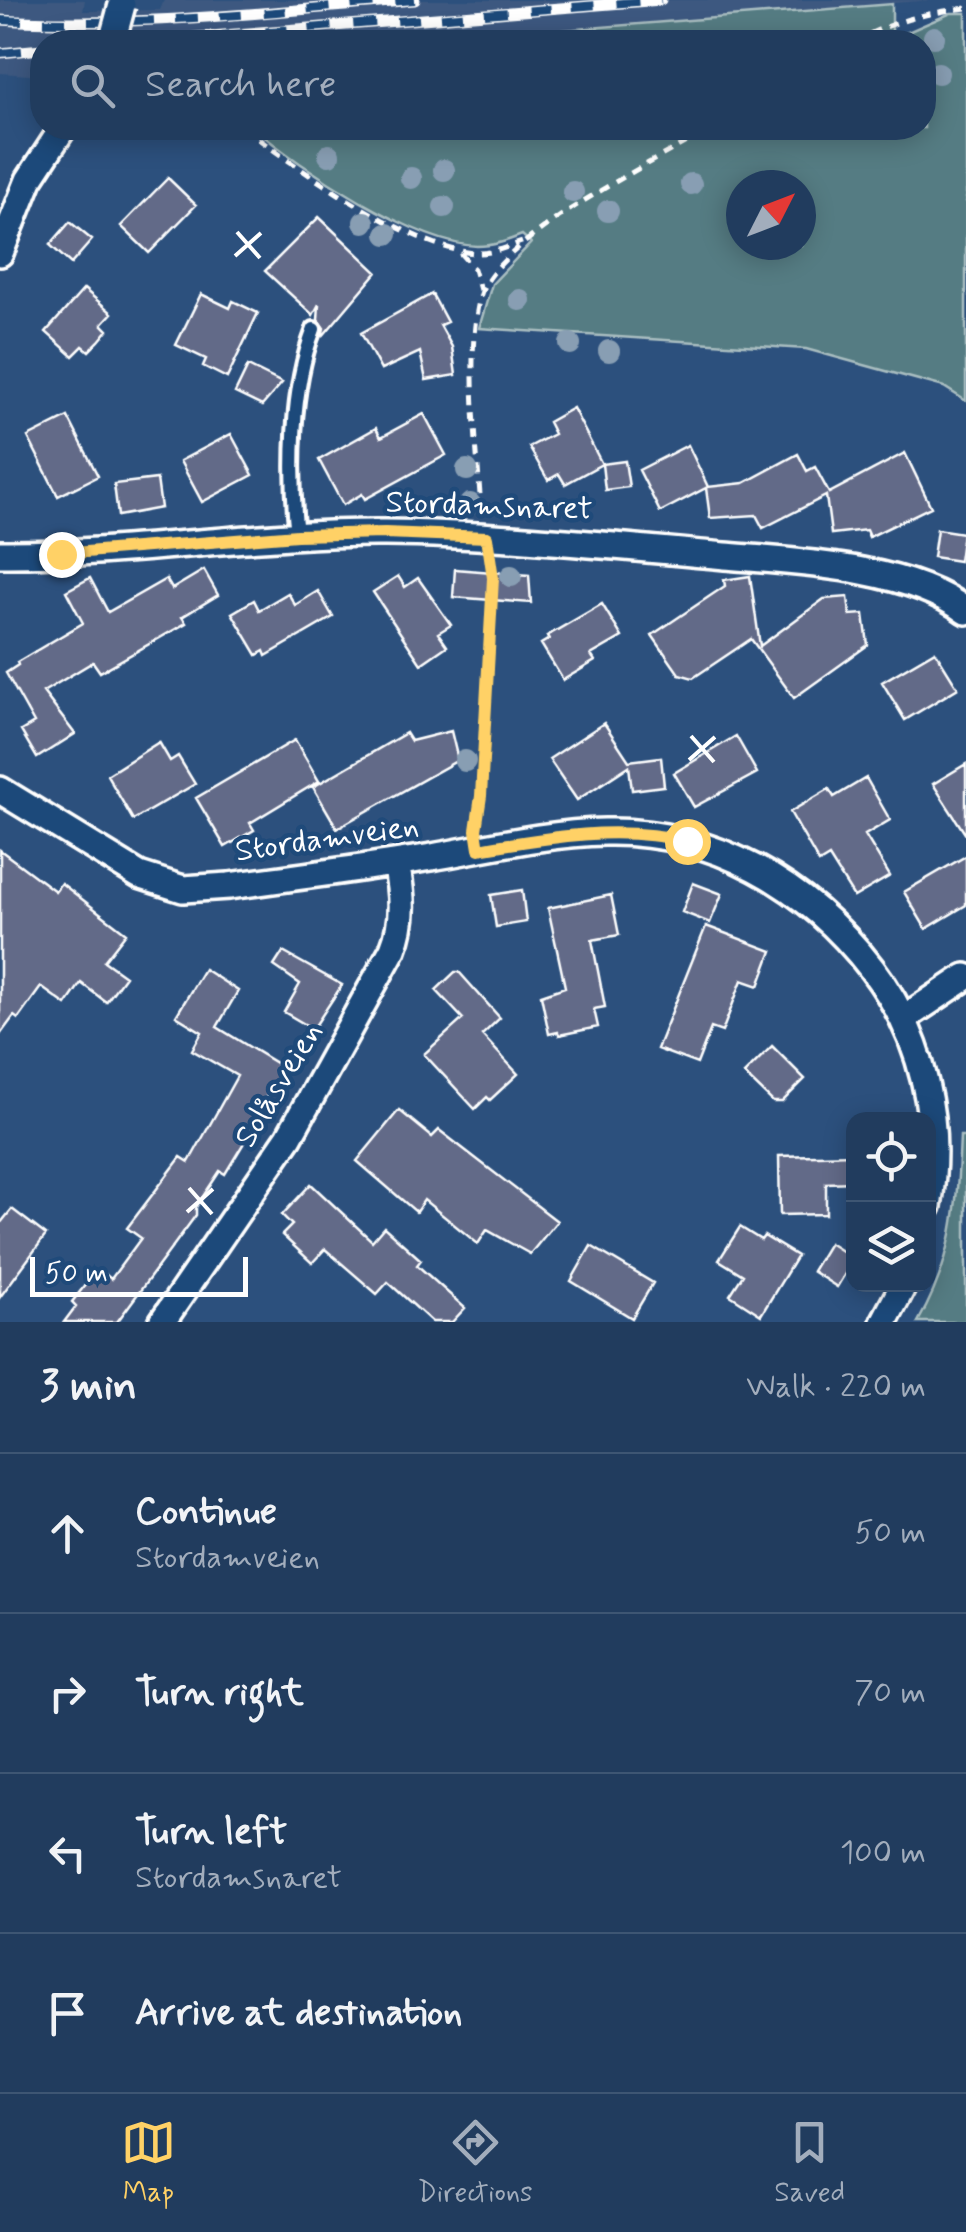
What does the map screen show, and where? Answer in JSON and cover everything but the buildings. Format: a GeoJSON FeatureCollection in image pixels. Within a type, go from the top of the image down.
{"type":"FeatureCollection","features":[{"type":"Feature","properties":{"kind":"street"},"geometry":{"type":"LineString","coordinates":[[115,30],[123,2]]}},
{"type":"Feature","properties":{"kind":"street"},"geometry":{"type":"LineString","coordinates":[[0,253],[7,212],[54,140]]}},
{"type":"Feature","properties":{"kind":"street","name":"Stordamsnaret"},"geometry":{"type":"LineString","coordinates":[[0,554],[70,554],[297,535],[385,533],[606,543],[874,573],[931,592],[966,611]]}},
{"type":"Feature","properties":{"kind":"street","name":"Stordamveien"},"geometry":{"type":"LineString","coordinates":[[0,790],[122,868],[183,888],[215,888],[608,832],[659,835],[713,848],[770,876],[814,907],[865,960],[903,1019],[929,1099],[932,1169],[928,1202]]}},
{"type":"Feature","properties":{"kind":"street","name":"Solåsveien"},"geometry":{"type":"LineString","coordinates":[[162,1322],[289,1137],[393,949],[403,903],[396,863]]}},
{"type":"Feature","properties":{"kind":"street"},"geometry":{"type":"LineString","coordinates":[[903,1019],[966,978]]}},
{"type":"Feature","properties":{"kind":"street"},"geometry":{"type":"LineString","coordinates":[[884,1322],[900,1292]]}},
{"type":"Feature","properties":{"kind":"lane"},"geometry":{"type":"LineString","coordinates":[[297,535],[294,480],[301,371],[314,330]]}},
{"type":"Feature","properties":{"kind":"path"},"geometry":{"type":"LineString","coordinates":[[881,30],[929,13],[966,8]]}},
{"type":"Feature","properties":{"kind":"path"},"geometry":{"type":"LineString","coordinates":[[260,140],[310,177],[399,226],[458,250],[492,252],[524,241],[691,140]]}},
{"type":"Feature","properties":{"kind":"path"},"geometry":{"type":"LineString","coordinates":[[480,294],[496,268],[524,241]]}},
{"type":"Feature","properties":{"kind":"path"},"geometry":{"type":"LineString","coordinates":[[458,250],[474,269],[480,294],[474,342],[485,537],[493,578],[476,830],[479,849]]}},
{"type":"Feature","properties":{"kind":"shaded area"},"geometry":{"type":"Polygon","coordinates":[[[0,0],[85,0],[83,11],[160,10],[164,0],[933,0],[560,30],[30,30],[30,75],[0,73],[0,0]]]}},
{"type":"Feature","properties":{"kind":"green space"},"geometry":{"type":"Polygon","coordinates":[[[892,4],[892,30],[563,30],[892,4]]]}},
{"type":"Feature","properties":{"kind":"green space"},"geometry":{"type":"Polygon","coordinates":[[[951,13],[966,13],[966,401],[944,387],[806,349],[479,328],[492,284],[531,243],[522,235],[489,245],[452,242],[392,218],[329,182],[270,140],[936,140],[936,30],[912,30],[951,13]]]}},
{"type":"Feature","properties":{"kind":"green space"},"geometry":{"type":"Polygon","coordinates":[[[960,1136],[966,1136],[966,1322],[918,1322],[936,1292],[951,1232],[960,1136]]]}},
{"type":"Feature","properties":{"kind":"railway"},"geometry":{"type":"LineString","coordinates":[[0,20],[156,20],[415,0]]}},
{"type":"Feature","properties":{"kind":"railway"},"geometry":{"type":"LineString","coordinates":[[285,30],[661,0]]}},
{"type":"Feature","properties":{"kind":"railway"},"geometry":{"type":"LineString","coordinates":[[0,53],[30,50]]}},
{"type":"Feature","properties":{"kind":"route"},"geometry":{"type":"LineString","coordinates":[[61,554],[297,535],[487,537],[493,578],[476,830],[479,849],[608,832],[687,841]]}}]}
